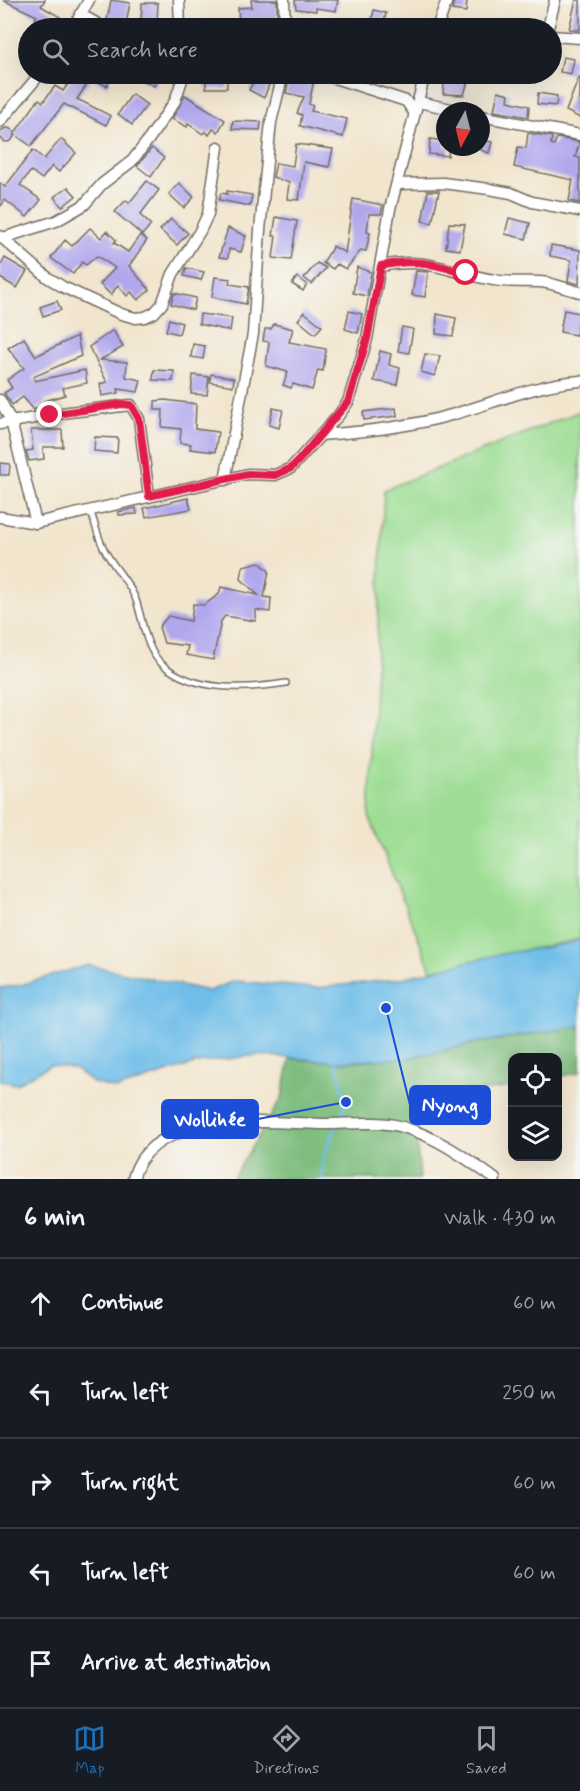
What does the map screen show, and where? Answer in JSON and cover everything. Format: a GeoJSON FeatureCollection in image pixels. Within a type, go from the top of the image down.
{"type":"FeatureCollection","features":[{"type":"Feature","properties":{"kind":"street"},"geometry":{"type":"LineString","coordinates":[[78,18],[89,0]]}},
{"type":"Feature","properties":{"kind":"street"},"geometry":{"type":"LineString","coordinates":[[179,0],[180,18]]}},
{"type":"Feature","properties":{"kind":"street"},"geometry":{"type":"LineString","coordinates":[[284,0],[285,18]]}},
{"type":"Feature","properties":{"kind":"street"},"geometry":{"type":"LineString","coordinates":[[441,18],[447,0]]}},
{"type":"Feature","properties":{"kind":"street"},"geometry":{"type":"LineString","coordinates":[[550,18],[555,0]]}},
{"type":"Feature","properties":{"kind":"street"},"geometry":{"type":"LineString","coordinates":[[80,14],[87,18]]}},
{"type":"Feature","properties":{"kind":"street"},"geometry":{"type":"LineString","coordinates":[[562,37],[580,38]]}},
{"type":"Feature","properties":{"kind":"street"},"geometry":{"type":"LineString","coordinates":[[0,122],[32,84]]}},
{"type":"Feature","properties":{"kind":"street"},"geometry":{"type":"LineString","coordinates":[[181,84],[175,101],[149,139],[121,171],[102,184],[84,205],[73,213],[2,237],[47,277],[63,287],[121,314],[136,318],[146,317],[154,313],[162,304],[173,274],[208,214],[218,147]]}},
{"type":"Feature","properties":{"kind":"street"},"geometry":{"type":"LineString","coordinates":[[225,480],[254,334],[260,230],[271,122],[280,84]]}},
{"type":"Feature","properties":{"kind":"street"},"geometry":{"type":"LineString","coordinates":[[353,84],[406,101],[416,107],[436,109]]}},
{"type":"Feature","properties":{"kind":"street"},"geometry":{"type":"LineString","coordinates":[[0,517],[36,523],[248,474],[275,475],[291,468],[338,416],[354,386],[367,339],[390,209],[422,84]]}},
{"type":"Feature","properties":{"kind":"street"},"geometry":{"type":"LineString","coordinates":[[490,118],[580,135]]}},
{"type":"Feature","properties":{"kind":"street"},"geometry":{"type":"LineString","coordinates":[[397,184],[443,183],[489,189],[511,193],[532,202],[580,211]]}},
{"type":"Feature","properties":{"kind":"street"},"geometry":{"type":"LineString","coordinates":[[381,266],[406,261],[424,263],[443,266],[474,277],[511,282],[550,283],[580,291]]}},
{"type":"Feature","properties":{"kind":"street"},"geometry":{"type":"LineString","coordinates":[[320,435],[390,429],[449,416],[543,388],[580,381]]}},
{"type":"Feature","properties":{"kind":"street"},"geometry":{"type":"LineString","coordinates":[[0,400],[36,523]]}},
{"type":"Feature","properties":{"kind":"street"},"geometry":{"type":"LineString","coordinates":[[6,423],[122,404],[131,405],[139,419],[149,496]]}},
{"type":"Feature","properties":{"kind":"street"},"geometry":{"type":"LineString","coordinates":[[133,1179],[144,1155],[170,1136],[247,1121],[401,1126],[430,1137],[495,1179]]}},
{"type":"Feature","properties":{"kind":"lane"},"geometry":{"type":"LineString","coordinates":[[90,510],[104,548],[136,599],[145,632],[161,663],[183,676],[205,683],[244,689],[286,683]]}},
{"type":"Feature","properties":{"kind":"green space"},"geometry":{"type":"Polygon","coordinates":[[[580,411],[580,939],[431,970],[369,816],[384,490],[580,411]]]}},
{"type":"Feature","properties":{"kind":"green space"},"geometry":{"type":"Polygon","coordinates":[[[580,1026],[580,1072],[562,1076],[562,1053],[508,1053],[508,1087],[431,1097],[413,1095],[420,1179],[232,1179],[282,1098],[290,1059],[336,1062],[409,1058],[471,1044],[580,1026]]]}},
{"type":"Feature","properties":{"kind":"water"},"geometry":{"type":"Polygon","coordinates":[[[580,939],[580,1026],[471,1044],[409,1058],[336,1062],[258,1055],[197,1063],[117,1089],[93,1083],[75,1069],[50,1065],[16,1084],[0,1081],[0,988],[20,985],[88,965],[209,991],[234,981],[316,988],[398,979],[496,955],[571,943],[580,939]]]}},
{"type":"Feature","properties":{"kind":"building"},"geometry":{"type":"Polygon","coordinates":[[[3,0],[45,0],[41,6],[60,17],[36,18],[37,16],[3,0]]]}},
{"type":"Feature","properties":{"kind":"building"},"geometry":{"type":"Polygon","coordinates":[[[111,0],[130,3],[127,18],[107,18],[111,0]]]}},
{"type":"Feature","properties":{"kind":"building"},"geometry":{"type":"Polygon","coordinates":[[[251,0],[277,0],[277,18],[239,18],[238,8],[252,7],[251,0]]]}},
{"type":"Feature","properties":{"kind":"building"},"geometry":{"type":"Polygon","coordinates":[[[295,0],[338,0],[336,11],[316,8],[316,11],[296,9],[295,0]]]}},
{"type":"Feature","properties":{"kind":"building"},"geometry":{"type":"Polygon","coordinates":[[[454,0],[467,0],[466,12],[452,10],[454,0]]]}},
{"type":"Feature","properties":{"kind":"building"},"geometry":{"type":"Polygon","coordinates":[[[576,0],[580,0],[580,30],[569,29],[576,0]]]}},
{"type":"Feature","properties":{"kind":"building"},"geometry":{"type":"Polygon","coordinates":[[[142,3],[158,3],[157,18],[141,18],[142,3]]]}},
{"type":"Feature","properties":{"kind":"building"},"geometry":{"type":"Polygon","coordinates":[[[374,10],[386,13],[385,18],[372,18],[374,10]]]}},
{"type":"Feature","properties":{"kind":"building"},"geometry":{"type":"Polygon","coordinates":[[[563,57],[574,59],[571,74],[562,72],[563,57]]]}},
{"type":"Feature","properties":{"kind":"building"},"geometry":{"type":"Polygon","coordinates":[[[580,77],[580,118],[566,111],[580,77]]]}},
{"type":"Feature","properties":{"kind":"building"},"geometry":{"type":"Polygon","coordinates":[[[68,84],[87,84],[77,99],[111,116],[106,125],[64,104],[31,146],[14,134],[39,99],[43,102],[55,86],[63,91],[68,84]]]}},
{"type":"Feature","properties":{"kind":"building"},"geometry":{"type":"Polygon","coordinates":[[[206,84],[227,84],[227,88],[206,88],[206,84]]]}},
{"type":"Feature","properties":{"kind":"building"},"geometry":{"type":"Polygon","coordinates":[[[252,84],[269,84],[264,98],[249,90],[252,84]]]}},
{"type":"Feature","properties":{"kind":"building"},"geometry":{"type":"Polygon","coordinates":[[[288,84],[313,84],[309,104],[313,106],[311,111],[347,119],[343,137],[300,126],[302,115],[297,113],[304,97],[286,93],[288,84]]]}},
{"type":"Feature","properties":{"kind":"building"},"geometry":{"type":"Polygon","coordinates":[[[444,84],[467,84],[464,95],[443,94],[444,84]]]}},
{"type":"Feature","properties":{"kind":"building"},"geometry":{"type":"Polygon","coordinates":[[[498,91],[509,94],[508,101],[529,106],[528,117],[494,111],[498,91]]]}},
{"type":"Feature","properties":{"kind":"building"},"geometry":{"type":"Polygon","coordinates":[[[538,93],[557,96],[556,106],[537,104],[538,93]]]}},
{"type":"Feature","properties":{"kind":"building"},"geometry":{"type":"Polygon","coordinates":[[[132,94],[147,105],[132,125],[118,114],[132,94]]]}},
{"type":"Feature","properties":{"kind":"building"},"geometry":{"type":"Polygon","coordinates":[[[185,95],[225,120],[218,132],[213,129],[209,135],[205,131],[203,134],[188,124],[187,127],[172,119],[185,95]]]}},
{"type":"Feature","properties":{"kind":"building"},"geometry":{"type":"Polygon","coordinates":[[[233,121],[261,122],[260,130],[232,129],[233,121]]]}},
{"type":"Feature","properties":{"kind":"building"},"geometry":{"type":"Polygon","coordinates":[[[7,128],[12,130],[14,135],[12,140],[7,142],[2,140],[0,135],[2,130],[7,128]]]}},
{"type":"Feature","properties":{"kind":"building"},"geometry":{"type":"Polygon","coordinates":[[[528,133],[552,137],[551,144],[554,145],[557,138],[580,142],[575,157],[580,158],[580,203],[569,201],[573,180],[514,167],[518,147],[526,148],[528,133]]]}},
{"type":"Feature","properties":{"kind":"building"},"geometry":{"type":"Polygon","coordinates":[[[61,139],[76,153],[59,172],[52,166],[42,179],[31,171],[20,185],[41,200],[27,217],[5,200],[0,207],[0,183],[5,187],[33,150],[44,159],[61,139]]]}},
{"type":"Feature","properties":{"kind":"building"},"geometry":{"type":"Polygon","coordinates":[[[430,139],[436,140],[436,155],[429,154],[430,139]]]}},
{"type":"Feature","properties":{"kind":"building"},"geometry":{"type":"Polygon","coordinates":[[[296,144],[333,149],[329,167],[304,162],[299,200],[287,199],[289,183],[273,177],[276,163],[293,166],[296,144]]]}},
{"type":"Feature","properties":{"kind":"building"},"geometry":{"type":"Polygon","coordinates":[[[152,148],[164,158],[151,177],[137,166],[152,148]]]}},
{"type":"Feature","properties":{"kind":"building"},"geometry":{"type":"Polygon","coordinates":[[[147,181],[159,190],[140,215],[151,225],[142,235],[115,212],[126,200],[129,203],[147,181]]]}},
{"type":"Feature","properties":{"kind":"building"},"geometry":{"type":"Polygon","coordinates":[[[179,183],[194,197],[184,208],[169,194],[179,183]]]}},
{"type":"Feature","properties":{"kind":"building"},"geometry":{"type":"Polygon","coordinates":[[[68,187],[76,196],[62,207],[54,197],[68,187]]]}},
{"type":"Feature","properties":{"kind":"building"},"geometry":{"type":"Polygon","coordinates":[[[227,191],[252,195],[250,206],[219,200],[221,193],[227,194],[227,191]]]}},
{"type":"Feature","properties":{"kind":"building"},"geometry":{"type":"Polygon","coordinates":[[[428,191],[439,191],[432,223],[422,221],[428,191]]]}},
{"type":"Feature","properties":{"kind":"building"},"geometry":{"type":"Polygon","coordinates":[[[353,199],[383,205],[381,214],[369,214],[367,232],[370,233],[366,251],[361,250],[346,269],[337,264],[333,269],[323,263],[333,246],[345,253],[353,199]]]}},
{"type":"Feature","properties":{"kind":"building"},"geometry":{"type":"Polygon","coordinates":[[[276,217],[297,221],[291,260],[273,258],[276,217]]]}},
{"type":"Feature","properties":{"kind":"building"},"geometry":{"type":"Polygon","coordinates":[[[509,218],[530,223],[526,239],[505,234],[509,218]]]}},
{"type":"Feature","properties":{"kind":"building"},"geometry":{"type":"Polygon","coordinates":[[[171,219],[188,233],[177,245],[160,230],[171,219]]]}},
{"type":"Feature","properties":{"kind":"building"},"geometry":{"type":"Polygon","coordinates":[[[449,223],[465,224],[460,250],[446,248],[449,223]]]}},
{"type":"Feature","properties":{"kind":"building"},"geometry":{"type":"Polygon","coordinates":[[[90,228],[101,238],[107,231],[116,240],[114,243],[128,252],[140,235],[147,240],[129,266],[150,290],[138,300],[131,292],[127,296],[118,285],[111,295],[100,284],[115,268],[97,256],[86,265],[82,262],[73,274],[51,258],[65,240],[72,246],[90,228]]]}},
{"type":"Feature","properties":{"kind":"building"},"geometry":{"type":"Polygon","coordinates":[[[228,228],[246,236],[241,252],[229,249],[228,258],[219,257],[228,228]]]}},
{"type":"Feature","properties":{"kind":"building"},"geometry":{"type":"Polygon","coordinates":[[[551,245],[580,250],[579,284],[568,281],[571,260],[550,256],[551,245]]]}},
{"type":"Feature","properties":{"kind":"building"},"geometry":{"type":"Polygon","coordinates":[[[5,258],[27,271],[17,288],[0,278],[0,267],[5,258]]]}},
{"type":"Feature","properties":{"kind":"building"},"geometry":{"type":"Polygon","coordinates":[[[317,263],[326,268],[312,284],[304,278],[317,263]]]}},
{"type":"Feature","properties":{"kind":"building"},"geometry":{"type":"Polygon","coordinates":[[[357,267],[371,272],[367,296],[353,293],[357,267]]]}},
{"type":"Feature","properties":{"kind":"building"},"geometry":{"type":"Polygon","coordinates":[[[186,268],[204,272],[201,280],[184,276],[186,268]]]}},
{"type":"Feature","properties":{"kind":"building"},"geometry":{"type":"Polygon","coordinates":[[[416,271],[428,272],[425,297],[412,295],[416,271]]]}},
{"type":"Feature","properties":{"kind":"building"},"geometry":{"type":"Polygon","coordinates":[[[215,277],[230,279],[229,284],[249,287],[246,304],[212,297],[215,277]]]}},
{"type":"Feature","properties":{"kind":"building"},"geometry":{"type":"Polygon","coordinates":[[[297,277],[307,284],[303,291],[292,284],[297,277]]]}},
{"type":"Feature","properties":{"kind":"building"},"geometry":{"type":"Polygon","coordinates":[[[174,293],[196,298],[193,310],[171,304],[174,293]]]}},
{"type":"Feature","properties":{"kind":"building"},"geometry":{"type":"Polygon","coordinates":[[[57,301],[61,310],[43,316],[40,307],[57,301]]]}},
{"type":"Feature","properties":{"kind":"building"},"geometry":{"type":"Polygon","coordinates":[[[564,310],[580,313],[576,335],[560,332],[564,310]]]}},
{"type":"Feature","properties":{"kind":"building"},"geometry":{"type":"Polygon","coordinates":[[[349,311],[362,314],[358,333],[345,329],[349,311]]]}},
{"type":"Feature","properties":{"kind":"building"},"geometry":{"type":"Polygon","coordinates":[[[304,312],[322,326],[315,334],[298,320],[304,312]]]}},
{"type":"Feature","properties":{"kind":"building"},"geometry":{"type":"Polygon","coordinates":[[[200,314],[232,318],[230,331],[199,324],[200,314]]]}},
{"type":"Feature","properties":{"kind":"building"},"geometry":{"type":"Polygon","coordinates":[[[437,314],[456,318],[453,336],[436,334],[437,314]]]}},
{"type":"Feature","properties":{"kind":"building"},"geometry":{"type":"Polygon","coordinates":[[[169,319],[182,323],[179,334],[166,331],[169,319]]]}},
{"type":"Feature","properties":{"kind":"building"},"geometry":{"type":"Polygon","coordinates":[[[274,324],[293,329],[289,342],[326,349],[323,371],[318,370],[312,390],[293,384],[291,388],[283,385],[288,372],[266,366],[269,342],[263,341],[265,329],[271,329],[274,324]]]}},
{"type":"Feature","properties":{"kind":"building"},"geometry":{"type":"Polygon","coordinates":[[[402,327],[413,329],[409,353],[398,351],[402,327]]]}},
{"type":"Feature","properties":{"kind":"building"},"geometry":{"type":"Polygon","coordinates":[[[113,330],[123,347],[100,360],[127,362],[126,377],[141,380],[138,392],[118,389],[119,393],[102,396],[100,384],[107,382],[89,347],[113,330]]]}},
{"type":"Feature","properties":{"kind":"building"},"geometry":{"type":"Polygon","coordinates":[[[77,336],[81,356],[33,377],[35,381],[85,370],[87,383],[63,388],[65,395],[44,401],[45,403],[34,410],[23,397],[12,405],[4,393],[12,388],[7,380],[24,368],[8,348],[24,338],[36,356],[77,336]]]}},
{"type":"Feature","properties":{"kind":"building"},"geometry":{"type":"Polygon","coordinates":[[[193,344],[205,346],[203,359],[191,357],[193,344]]]}},
{"type":"Feature","properties":{"kind":"building"},"geometry":{"type":"Polygon","coordinates":[[[380,351],[391,354],[389,365],[400,368],[397,385],[374,381],[380,351]]]}},
{"type":"Feature","properties":{"kind":"building"},"geometry":{"type":"Polygon","coordinates":[[[425,354],[440,356],[435,376],[421,372],[425,354]]]}},
{"type":"Feature","properties":{"kind":"building"},"geometry":{"type":"Polygon","coordinates":[[[154,370],[174,371],[173,381],[153,380],[154,370]]]}},
{"type":"Feature","properties":{"kind":"building"},"geometry":{"type":"Polygon","coordinates":[[[211,374],[234,378],[233,386],[210,382],[211,374]]]}},
{"type":"Feature","properties":{"kind":"building"},"geometry":{"type":"Polygon","coordinates":[[[193,375],[209,377],[207,395],[191,394],[193,375]]]}},
{"type":"Feature","properties":{"kind":"building"},"geometry":{"type":"Polygon","coordinates":[[[155,401],[196,404],[195,429],[218,432],[215,452],[190,449],[191,444],[180,443],[181,429],[162,427],[163,410],[155,410],[155,401]]]}},
{"type":"Feature","properties":{"kind":"building"},"geometry":{"type":"Polygon","coordinates":[[[273,408],[283,410],[279,428],[269,425],[273,408]]]}},
{"type":"Feature","properties":{"kind":"building"},"geometry":{"type":"Polygon","coordinates":[[[396,408],[397,416],[364,420],[363,412],[396,408]]]}},
{"type":"Feature","properties":{"kind":"building"},"geometry":{"type":"Polygon","coordinates":[[[31,430],[62,430],[63,447],[43,447],[44,459],[29,461],[26,451],[33,450],[31,430]]]}},
{"type":"Feature","properties":{"kind":"building"},"geometry":{"type":"Polygon","coordinates":[[[95,437],[118,438],[117,453],[94,451],[95,437]]]}},
{"type":"Feature","properties":{"kind":"building"},"geometry":{"type":"Polygon","coordinates":[[[0,463],[10,464],[9,475],[0,475],[0,463]]]}},
{"type":"Feature","properties":{"kind":"building"},"geometry":{"type":"Polygon","coordinates":[[[188,498],[191,509],[146,517],[144,508],[188,498]]]}},
{"type":"Feature","properties":{"kind":"building"},"geometry":{"type":"Polygon","coordinates":[[[136,508],[137,514],[119,515],[118,512],[136,508]]]}},
{"type":"Feature","properties":{"kind":"building"},"geometry":{"type":"Polygon","coordinates":[[[259,562],[269,571],[264,597],[271,598],[270,612],[256,610],[256,621],[225,616],[221,621],[213,660],[186,655],[188,646],[164,643],[159,627],[168,616],[191,621],[193,604],[204,605],[219,594],[221,587],[258,595],[241,579],[243,566],[259,562]]]}},
{"type":"Feature","properties":{"kind":"waterway"},"geometry":{"type":"LineString","coordinates":[[336,1062],[346,1102],[339,1120]]}},
{"type":"Feature","properties":{"kind":"waterway"},"geometry":{"type":"LineString","coordinates":[[322,1179],[323,1158],[336,1126]]}},
{"type":"Feature","properties":{"kind":"place","name":"Nyong"},"geometry":{"type":"Point","coordinates":[386,1008]}},
{"type":"Feature","properties":{"kind":"place","name":"Wollihée"},"geometry":{"type":"Point","coordinates":[346,1102]}},
{"type":"Feature","properties":{"kind":"route"},"geometry":{"type":"LineString","coordinates":[[50,415],[122,404],[131,405],[139,419],[149,482],[149,496],[248,474],[275,475],[291,468],[299,460],[348,402],[367,339],[381,266],[406,261],[443,266],[466,273]]}}]}
